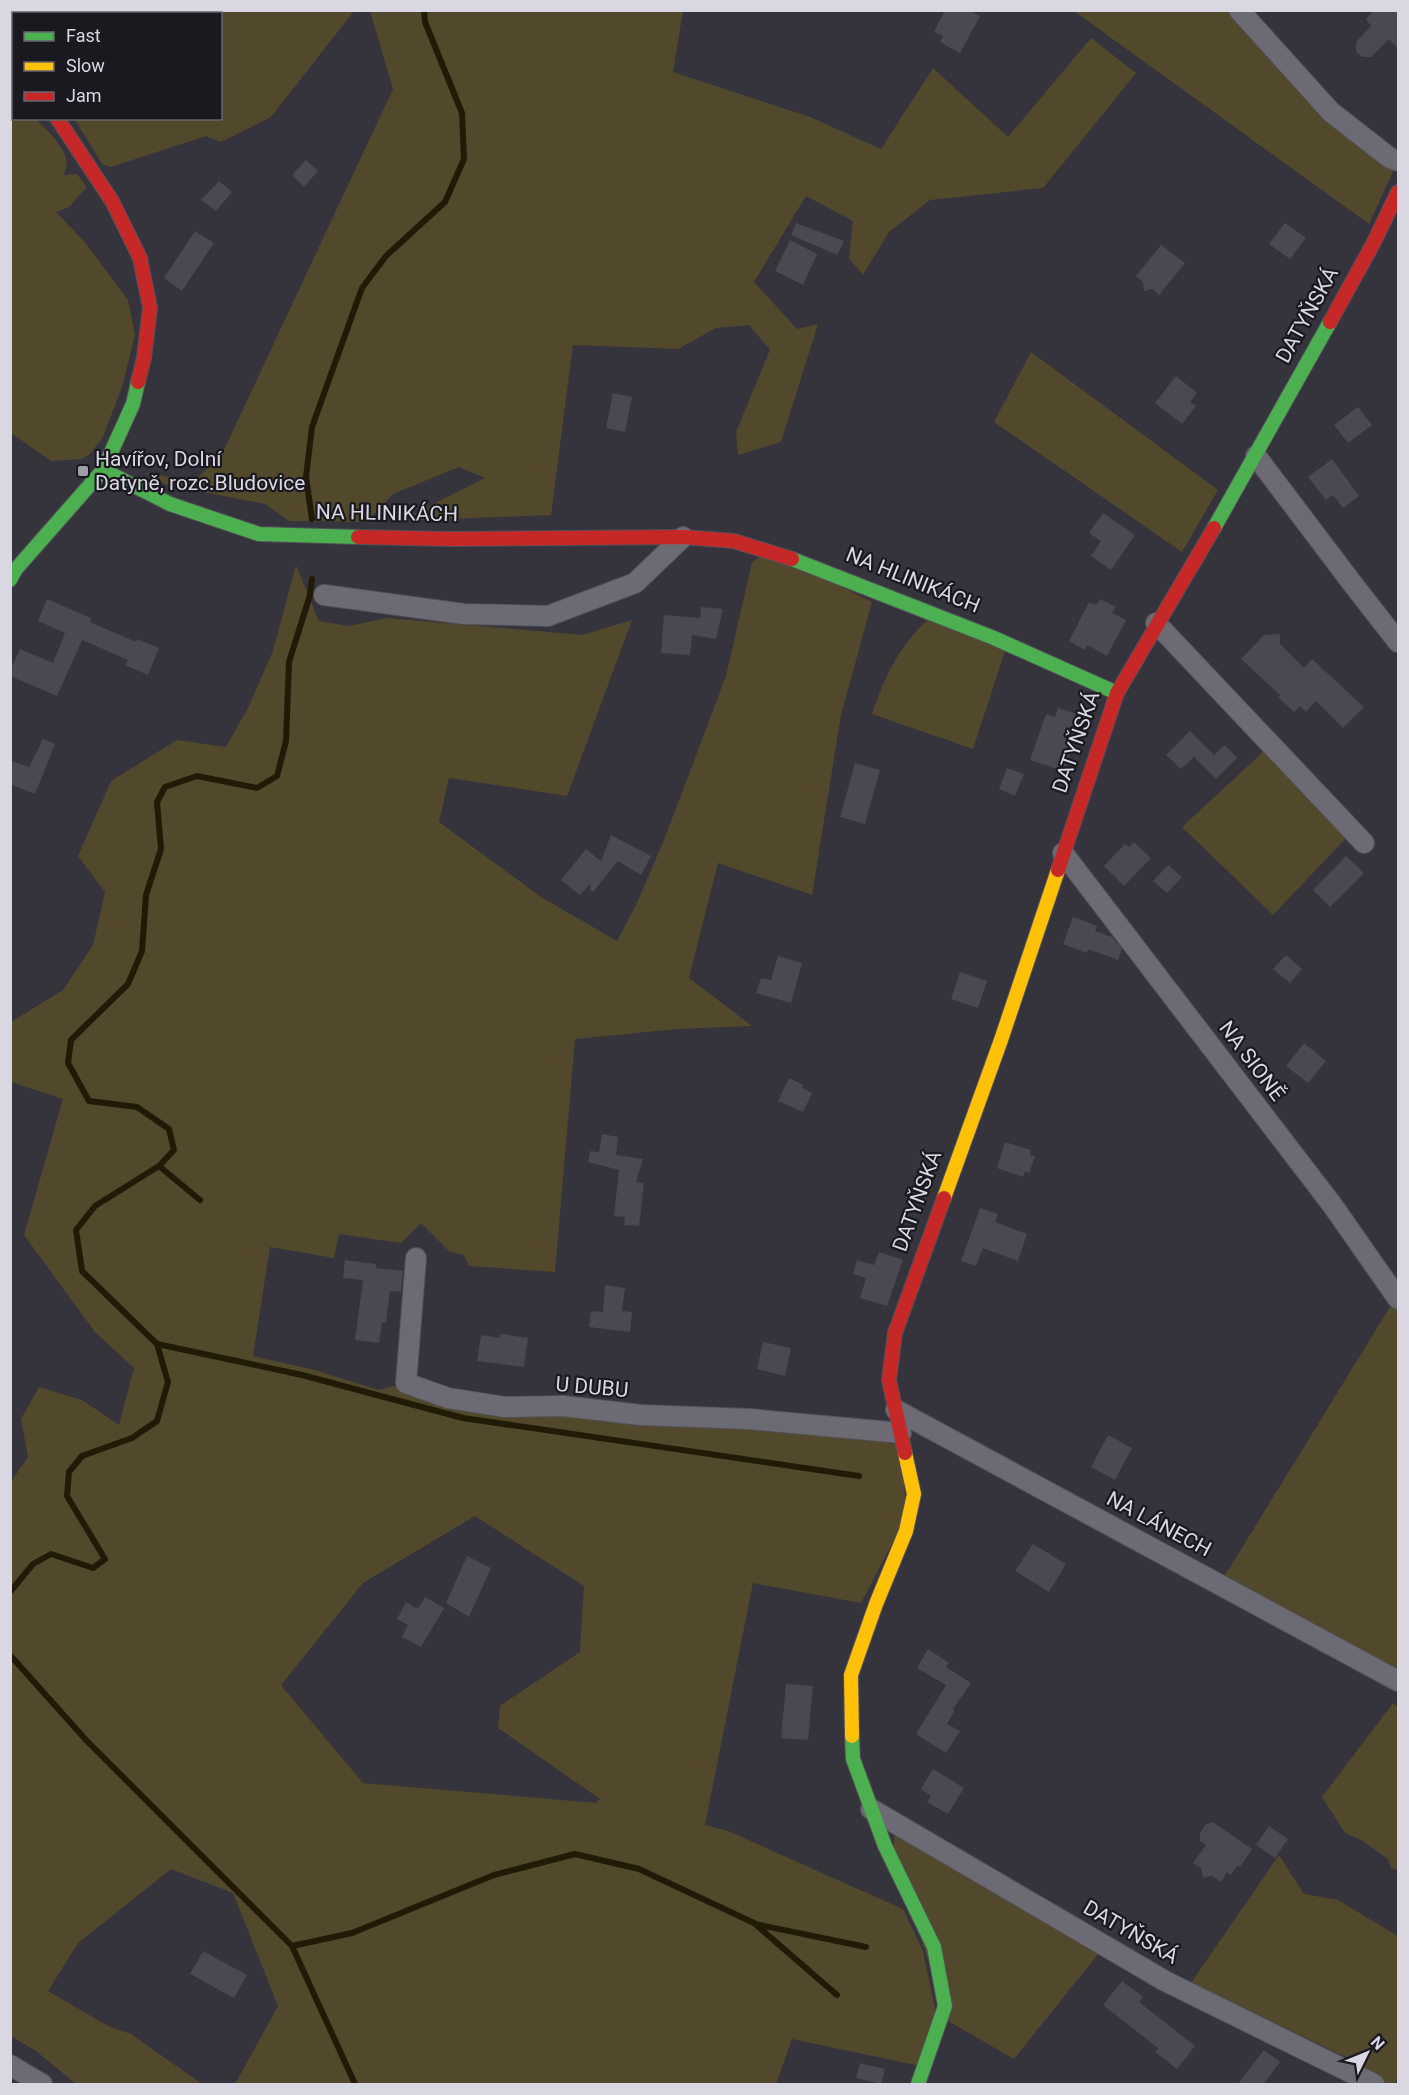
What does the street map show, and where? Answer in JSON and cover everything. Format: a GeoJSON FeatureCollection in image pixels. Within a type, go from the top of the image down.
{"type":"FeatureCollection","features":[{"type":"Feature","properties":{"kind":"street"},"geometry":{"type":"LineString","coordinates":[[1239,10],[1331,112],[1390,158],[1398,161]]}},
{"type":"Feature","properties":{"kind":"street"},"geometry":{"type":"LineString","coordinates":[[10,580],[16,569],[103,470],[132,404],[144,358],[150,308],[140,258],[112,201],[58,120]]}},
{"type":"Feature","properties":{"kind":"street","name":"DATYŇSKÁ"},"geometry":{"type":"LineString","coordinates":[[918,2085],[945,2006],[934,1947],[885,1846],[854,1760],[851,1675],[876,1604],[906,1531],[914,1494],[889,1380],[895,1333],[1001,1040],[1117,693],[1256,456],[1397,202]]}},
{"type":"Feature","properties":{"kind":"street"},"geometry":{"type":"LineString","coordinates":[[1256,456],[1398,642]]}},
{"type":"Feature","properties":{"kind":"street","name":"NA HLINIKÁCH"},"geometry":{"type":"LineString","coordinates":[[103,470],[170,504],[259,534],[450,539],[683,537],[734,541],[804,563],[994,638],[1117,693]]}},
{"type":"Feature","properties":{"kind":"street"},"geometry":{"type":"LineString","coordinates":[[324,595],[464,614],[548,616],[635,583],[683,537]]}},
{"type":"Feature","properties":{"kind":"street"},"geometry":{"type":"LineString","coordinates":[[1156,623],[1364,843]]}},
{"type":"Feature","properties":{"kind":"street","name":"NA SIONĚ"},"geometry":{"type":"LineString","coordinates":[[1064,853],[1333,1206],[1398,1299]]}},
{"type":"Feature","properties":{"kind":"street","name":"U DUBU"},"geometry":{"type":"LineString","coordinates":[[416,1258],[406,1383],[448,1398],[505,1407],[563,1406],[641,1415],[749,1419],[901,1433]]}},
{"type":"Feature","properties":{"kind":"street","name":"NA LÁNECH"},"geometry":{"type":"LineString","coordinates":[[896,1410],[1398,1681]]}},
{"type":"Feature","properties":{"kind":"street","name":"DATYŇSKÁ"},"geometry":{"type":"LineString","coordinates":[[871,1809],[1165,1981],[1374,2085]]}},
{"type":"Feature","properties":{"kind":"street"},"geometry":{"type":"LineString","coordinates":[[10,2065],[42,2085]]}},
{"type":"Feature","properties":{"kind":"shaded area"},"geometry":{"type":"Polygon","coordinates":[[[11,11],[133,11],[12,12],[12,56],[11,11]]]}},
{"type":"Feature","properties":{"kind":"shaded area"},"geometry":{"type":"Polygon","coordinates":[[[354,11],[271,117],[221,142],[206,136],[111,167],[102,164],[75,120],[222,120],[222,12],[146,12],[354,11]]]}},
{"type":"Feature","properties":{"kind":"shaded area"},"geometry":{"type":"Polygon","coordinates":[[[370,11],[683,11],[673,72],[810,117],[881,149],[933,68],[1008,137],[1091,38],[1136,73],[1043,188],[930,200],[889,232],[863,275],[849,258],[853,221],[806,196],[754,282],[797,329],[818,324],[781,442],[738,455],[736,432],[770,350],[749,325],[716,328],[678,349],[573,345],[551,515],[422,520],[413,514],[485,478],[459,467],[393,494],[367,522],[289,521],[265,504],[167,485],[144,473],[196,480],[223,452],[393,89],[370,11]]]}},
{"type":"Feature","properties":{"kind":"shaded area"},"geometry":{"type":"Polygon","coordinates":[[[1074,11],[1227,11],[1320,109],[1394,169],[1369,224],[1074,11]]]}},
{"type":"Feature","properties":{"kind":"shaded area"},"geometry":{"type":"Polygon","coordinates":[[[10,90],[12,92],[12,120],[37,120],[60,145],[64,153],[67,160],[63,175],[77,174],[87,187],[69,207],[56,212],[84,241],[128,300],[135,334],[123,384],[103,437],[89,455],[82,459],[51,461],[11,433],[10,90]]]}},
{"type":"Feature","properties":{"kind":"shaded area"},"geometry":{"type":"Polygon","coordinates":[[[1031,352],[1218,490],[1182,552],[994,422],[1031,352]]]}},
{"type":"Feature","properties":{"kind":"shaded area"},"geometry":{"type":"Polygon","coordinates":[[[770,551],[872,602],[841,715],[812,895],[718,863],[689,978],[752,1026],[677,1029],[575,1039],[555,1272],[469,1266],[464,1255],[450,1252],[421,1223],[401,1243],[339,1234],[334,1258],[270,1247],[253,1356],[315,1370],[378,1390],[406,1383],[448,1398],[901,1433],[906,1517],[861,1603],[753,1583],[705,1825],[728,1831],[903,1909],[923,1951],[935,2009],[920,2066],[792,2039],[776,2084],[235,2084],[278,2006],[233,1893],[171,1869],[78,1943],[48,1991],[108,2026],[131,2034],[202,2084],[76,2084],[36,2051],[11,2036],[10,1483],[28,1457],[21,1419],[39,1387],[82,1400],[119,1425],[134,1368],[95,1332],[24,1235],[63,1099],[11,1082],[11,1022],[63,990],[93,945],[105,892],[78,856],[111,781],[177,740],[226,747],[248,708],[273,651],[296,565],[319,621],[349,626],[387,618],[582,635],[632,620],[567,796],[449,778],[439,822],[541,897],[617,941],[636,905],[664,840],[726,676],[752,562],[770,551]],[[475,1516],[363,1583],[281,1685],[363,1783],[596,1803],[600,1799],[498,1728],[500,1706],[580,1652],[584,1586],[475,1516]]]}},
{"type":"Feature","properties":{"kind":"shaded area"},"geometry":{"type":"Polygon","coordinates":[[[930,618],[1005,651],[973,749],[872,714],[882,687],[902,649],[930,618]]]}},
{"type":"Feature","properties":{"kind":"shaded area"},"geometry":{"type":"Polygon","coordinates":[[[1265,750],[1349,835],[1273,915],[1182,827],[1265,750]]]}},
{"type":"Feature","properties":{"kind":"shaded area"},"geometry":{"type":"Polygon","coordinates":[[[1393,1302],[1398,1307],[1398,1671],[1224,1577],[1393,1302]]]}},
{"type":"Feature","properties":{"kind":"shaded area"},"geometry":{"type":"Polygon","coordinates":[[[1393,1703],[1398,1707],[1398,1870],[1391,1868],[1388,1859],[1361,1840],[1345,1833],[1322,1797],[1393,1703]]]}},
{"type":"Feature","properties":{"kind":"shaded area"},"geometry":{"type":"Polygon","coordinates":[[[894,1830],[1099,1953],[1014,2059],[948,2021],[894,1856],[894,1830]]]}},
{"type":"Feature","properties":{"kind":"shaded area"},"geometry":{"type":"Polygon","coordinates":[[[1279,1855],[1304,1894],[1338,1900],[1398,1935],[1398,2078],[1394,2084],[1383,2084],[1350,2059],[1191,1983],[1279,1855]]]}},
{"type":"Feature","properties":{"kind":"building"},"geometry":{"type":"Polygon","coordinates":[[[945,10],[969,10],[980,16],[960,53],[940,42],[943,36],[934,32],[945,10]]]}},
{"type":"Feature","properties":{"kind":"building"},"geometry":{"type":"Polygon","coordinates":[[[1374,10],[1398,10],[1398,49],[1389,39],[1371,57],[1362,57],[1356,51],[1356,42],[1371,26],[1366,19],[1374,10]]]}},
{"type":"Feature","properties":{"kind":"building"},"geometry":{"type":"Polygon","coordinates":[[[306,160],[318,171],[304,187],[292,175],[306,160]]]}},
{"type":"Feature","properties":{"kind":"building"},"geometry":{"type":"Polygon","coordinates":[[[219,181],[232,192],[216,211],[201,200],[219,181]]]}},
{"type":"Feature","properties":{"kind":"building"},"geometry":{"type":"Polygon","coordinates":[[[796,223],[844,241],[837,255],[791,235],[796,223]]]}},
{"type":"Feature","properties":{"kind":"building"},"geometry":{"type":"Polygon","coordinates":[[[1285,223],[1306,238],[1290,259],[1269,244],[1285,223]]]}},
{"type":"Feature","properties":{"kind":"building"},"geometry":{"type":"Polygon","coordinates":[[[195,231],[214,243],[182,291],[164,278],[195,231]]]}},
{"type":"Feature","properties":{"kind":"building"},"geometry":{"type":"Polygon","coordinates":[[[790,240],[817,254],[803,285],[775,271],[790,240]]]}},
{"type":"Feature","properties":{"kind":"building"},"geometry":{"type":"Polygon","coordinates":[[[1161,245],[1185,263],[1159,295],[1153,289],[1144,291],[1143,282],[1136,276],[1161,245]]]}},
{"type":"Feature","properties":{"kind":"building"},"geometry":{"type":"Polygon","coordinates":[[[1176,376],[1197,393],[1190,402],[1196,406],[1182,424],[1155,403],[1176,376]]]}},
{"type":"Feature","properties":{"kind":"building"},"geometry":{"type":"Polygon","coordinates":[[[613,393],[632,397],[625,432],[606,428],[613,393]]]}},
{"type":"Feature","properties":{"kind":"building"},"geometry":{"type":"Polygon","coordinates":[[[1358,407],[1372,425],[1348,443],[1334,425],[1358,407]]]}},
{"type":"Feature","properties":{"kind":"building"},"geometry":{"type":"Polygon","coordinates":[[[1332,459],[1359,496],[1343,508],[1333,495],[1326,500],[1308,477],[1332,459]]]}},
{"type":"Feature","properties":{"kind":"building"},"geometry":{"type":"Polygon","coordinates":[[[1103,513],[1135,535],[1111,570],[1091,556],[1101,541],[1089,533],[1103,513]]]}},
{"type":"Feature","properties":{"kind":"building"},"geometry":{"type":"Polygon","coordinates":[[[47,599],[91,618],[90,622],[136,642],[137,639],[159,648],[148,675],[125,665],[128,660],[82,640],[57,696],[10,676],[20,649],[53,663],[65,633],[38,621],[47,599]]]}},
{"type":"Feature","properties":{"kind":"building"},"geometry":{"type":"Polygon","coordinates":[[[1100,599],[1116,607],[1112,613],[1126,620],[1107,656],[1087,645],[1085,650],[1069,641],[1089,602],[1096,605],[1100,599]]]}},
{"type":"Feature","properties":{"kind":"building"},"geometry":{"type":"Polygon","coordinates":[[[701,607],[723,609],[716,639],[692,635],[690,655],[661,653],[664,615],[700,618],[701,607]]]}},
{"type":"Feature","properties":{"kind":"building"},"geometry":{"type":"Polygon","coordinates":[[[1280,634],[1280,644],[1304,668],[1312,659],[1364,707],[1343,728],[1316,701],[1306,712],[1300,706],[1294,712],[1278,697],[1280,695],[1241,659],[1264,635],[1280,634]]]}},
{"type":"Feature","properties":{"kind":"building"},"geometry":{"type":"Polygon","coordinates":[[[1058,708],[1083,716],[1064,771],[1030,760],[1046,714],[1055,717],[1058,708]]]}},
{"type":"Feature","properties":{"kind":"building"},"geometry":{"type":"Polygon","coordinates":[[[1190,731],[1214,755],[1225,745],[1237,758],[1216,779],[1194,757],[1181,769],[1166,755],[1190,731]]]}},
{"type":"Feature","properties":{"kind":"building"},"geometry":{"type":"Polygon","coordinates":[[[43,739],[55,744],[35,794],[10,784],[10,760],[29,767],[43,739]]]}},
{"type":"Feature","properties":{"kind":"building"},"geometry":{"type":"Polygon","coordinates":[[[855,763],[880,770],[865,824],[840,817],[855,763]]]}},
{"type":"Feature","properties":{"kind":"building"},"geometry":{"type":"Polygon","coordinates":[[[1007,768],[1024,774],[1015,796],[999,789],[1007,768]]]}},
{"type":"Feature","properties":{"kind":"building"},"geometry":{"type":"Polygon","coordinates":[[[611,835],[651,856],[641,875],[618,861],[593,892],[589,885],[580,895],[561,880],[586,849],[601,861],[611,835]]]}},
{"type":"Feature","properties":{"kind":"building"},"geometry":{"type":"Polygon","coordinates":[[[1134,842],[1151,858],[1124,886],[1104,866],[1125,844],[1129,847],[1134,842]]]}},
{"type":"Feature","properties":{"kind":"building"},"geometry":{"type":"Polygon","coordinates":[[[1346,856],[1364,873],[1330,907],[1313,890],[1346,856]]]}},
{"type":"Feature","properties":{"kind":"building"},"geometry":{"type":"Polygon","coordinates":[[[1168,865],[1182,877],[1167,893],[1153,881],[1168,865]]]}},
{"type":"Feature","properties":{"kind":"building"},"geometry":{"type":"Polygon","coordinates":[[[1073,917],[1097,926],[1095,931],[1112,937],[1122,949],[1118,960],[1088,949],[1087,953],[1063,944],[1073,917]]]}},
{"type":"Feature","properties":{"kind":"building"},"geometry":{"type":"Polygon","coordinates":[[[1286,955],[1302,969],[1290,983],[1273,969],[1286,955]]]}},
{"type":"Feature","properties":{"kind":"building"},"geometry":{"type":"Polygon","coordinates":[[[778,956],[802,963],[791,1003],[756,993],[761,978],[771,980],[778,956]]]}},
{"type":"Feature","properties":{"kind":"building"},"geometry":{"type":"Polygon","coordinates":[[[960,972],[987,981],[978,1008],[951,999],[960,972]]]}},
{"type":"Feature","properties":{"kind":"building"},"geometry":{"type":"Polygon","coordinates":[[[1304,1043],[1326,1061],[1308,1083],[1286,1066],[1304,1043]]]}},
{"type":"Feature","properties":{"kind":"building"},"geometry":{"type":"Polygon","coordinates":[[[789,1078],[812,1093],[803,1112],[778,1101],[789,1078]]]}},
{"type":"Feature","properties":{"kind":"building"},"geometry":{"type":"Polygon","coordinates":[[[602,1134],[618,1137],[616,1155],[643,1159],[636,1182],[644,1183],[639,1226],[624,1225],[625,1217],[614,1216],[619,1170],[588,1162],[590,1151],[599,1152],[602,1134]]]}},
{"type":"Feature","properties":{"kind":"building"},"geometry":{"type":"Polygon","coordinates":[[[1005,1142],[1031,1150],[1030,1155],[1035,1156],[1029,1173],[1025,1171],[1023,1177],[997,1168],[1005,1142]]]}},
{"type":"Feature","properties":{"kind":"building"},"geometry":{"type":"Polygon","coordinates":[[[980,1208],[998,1214],[995,1222],[1027,1234],[1018,1261],[983,1248],[976,1266],[961,1261],[980,1208]]]}},
{"type":"Feature","properties":{"kind":"building"},"geometry":{"type":"Polygon","coordinates":[[[879,1252],[903,1260],[887,1306],[860,1298],[866,1278],[853,1274],[857,1260],[874,1265],[879,1252]]]}},
{"type":"Feature","properties":{"kind":"building"},"geometry":{"type":"Polygon","coordinates":[[[345,1260],[376,1264],[376,1268],[403,1271],[401,1292],[390,1291],[386,1323],[382,1322],[379,1343],[355,1340],[363,1280],[343,1278],[345,1260]]]}},
{"type":"Feature","properties":{"kind":"building"},"geometry":{"type":"Polygon","coordinates":[[[605,1285],[625,1288],[622,1311],[632,1312],[630,1332],[589,1327],[591,1311],[603,1312],[605,1285]]]}},
{"type":"Feature","properties":{"kind":"building"},"geometry":{"type":"Polygon","coordinates":[[[501,1334],[528,1338],[524,1367],[477,1361],[481,1335],[500,1338],[501,1334]]]}},
{"type":"Feature","properties":{"kind":"building"},"geometry":{"type":"Polygon","coordinates":[[[763,1342],[791,1348],[785,1376],[757,1369],[763,1342]]]}},
{"type":"Feature","properties":{"kind":"building"},"geometry":{"type":"Polygon","coordinates":[[[1108,1435],[1132,1448],[1115,1480],[1091,1467],[1108,1435]]]}},
{"type":"Feature","properties":{"kind":"building"},"geometry":{"type":"Polygon","coordinates":[[[1033,1544],[1066,1564],[1049,1592],[1015,1571],[1033,1544]]]}},
{"type":"Feature","properties":{"kind":"building"},"geometry":{"type":"Polygon","coordinates":[[[467,1556],[491,1568],[469,1617],[446,1603],[467,1556]]]}},
{"type":"Feature","properties":{"kind":"building"},"geometry":{"type":"Polygon","coordinates":[[[425,1597],[444,1608],[421,1647],[402,1637],[408,1625],[397,1619],[406,1602],[418,1609],[425,1597]]]}},
{"type":"Feature","properties":{"kind":"building"},"geometry":{"type":"Polygon","coordinates":[[[928,1649],[949,1663],[946,1667],[971,1683],[953,1709],[955,1710],[947,1724],[960,1731],[946,1753],[916,1734],[946,1685],[917,1668],[928,1649]]]}},
{"type":"Feature","properties":{"kind":"building"},"geometry":{"type":"Polygon","coordinates":[[[786,1684],[813,1686],[808,1740],[781,1738],[786,1684]]]}},
{"type":"Feature","properties":{"kind":"building"},"geometry":{"type":"Polygon","coordinates":[[[933,1769],[964,1788],[948,1814],[927,1802],[931,1796],[921,1789],[933,1769]]]}},
{"type":"Feature","properties":{"kind":"building"},"geometry":{"type":"Polygon","coordinates":[[[1213,1822],[1252,1849],[1240,1867],[1238,1865],[1231,1875],[1227,1872],[1221,1882],[1212,1876],[1203,1878],[1201,1868],[1193,1863],[1206,1845],[1200,1841],[1200,1833],[1206,1824],[1213,1822]]]}},
{"type":"Feature","properties":{"kind":"building"},"geometry":{"type":"Polygon","coordinates":[[[1269,1826],[1288,1839],[1275,1858],[1256,1845],[1269,1826]]]}},
{"type":"Feature","properties":{"kind":"building"},"geometry":{"type":"Polygon","coordinates":[[[203,1951],[247,1975],[234,1998],[190,1974],[203,1951]]]}},
{"type":"Feature","properties":{"kind":"building"},"geometry":{"type":"Polygon","coordinates":[[[1122,1981],[1143,1997],[1139,2002],[1195,2046],[1177,2069],[1155,2052],[1158,2048],[1103,2005],[1122,1981]]]}},
{"type":"Feature","properties":{"kind":"building"},"geometry":{"type":"Polygon","coordinates":[[[1264,2050],[1280,2062],[1263,2085],[1237,2085],[1264,2050]]]}},
{"type":"Feature","properties":{"kind":"building"},"geometry":{"type":"Polygon","coordinates":[[[860,2063],[885,2069],[881,2084],[856,2078],[860,2063]]]}},
{"type":"Feature","properties":{"kind":"waterway"},"geometry":{"type":"LineString","coordinates":[[312,519],[306,477],[312,427],[362,288],[386,256],[445,202],[464,159],[462,113],[425,22],[424,10]]}},
{"type":"Feature","properties":{"kind":"waterway"},"geometry":{"type":"LineString","coordinates":[[10,1592],[33,1564],[51,1554],[93,1568],[105,1559],[67,1496],[69,1472],[82,1456],[132,1438],[157,1421],[168,1382],[157,1344],[82,1271],[76,1230],[95,1206],[159,1166],[174,1150],[169,1129],[137,1107],[89,1101],[68,1063],[71,1040],[128,984],[142,951],[146,895],[161,849],[157,802],[165,787],[197,776],[257,788],[277,776],[286,741],[289,662],[310,595],[312,579]]}},
{"type":"Feature","properties":{"kind":"waterway"},"geometry":{"type":"LineString","coordinates":[[159,1166],[200,1200]]}},
{"type":"Feature","properties":{"kind":"waterway"},"geometry":{"type":"LineString","coordinates":[[157,1344],[302,1375],[463,1418],[859,1476]]}},
{"type":"Feature","properties":{"kind":"waterway"},"geometry":{"type":"LineString","coordinates":[[10,1655],[86,1740],[292,1946],[355,2084]]}},
{"type":"Feature","properties":{"kind":"waterway"},"geometry":{"type":"LineString","coordinates":[[292,1946],[352,1933],[494,1875],[575,1854],[639,1869],[754,1923],[837,1995]]}},
{"type":"Feature","properties":{"kind":"waterway"},"geometry":{"type":"LineString","coordinates":[[755,1924],[866,1947]]}},
{"type":"Feature","properties":{"kind":"traffic: fast"},"geometry":{"type":"LineString","coordinates":[[1214,528],[1330,322]]}},
{"type":"Feature","properties":{"kind":"traffic: fast"},"geometry":{"type":"LineString","coordinates":[[10,580],[16,569],[103,470],[133,404],[138,382]]}},
{"type":"Feature","properties":{"kind":"traffic: fast"},"geometry":{"type":"LineString","coordinates":[[103,470],[170,504],[259,534],[358,537]]}},
{"type":"Feature","properties":{"kind":"traffic: fast"},"geometry":{"type":"LineString","coordinates":[[792,559],[994,638],[1117,693]]}},
{"type":"Feature","properties":{"kind":"traffic: fast"},"geometry":{"type":"LineString","coordinates":[[852,1736],[853,1759],[885,1846],[934,1947],[945,2006],[918,2084]]}},
{"type":"Feature","properties":{"kind":"traffic: slow"},"geometry":{"type":"LineString","coordinates":[[944,1198],[1001,1040],[1058,870]]}},
{"type":"Feature","properties":{"kind":"traffic: slow"},"geometry":{"type":"LineString","coordinates":[[852,1736],[851,1675],[876,1604],[906,1531],[914,1494],[905,1453]]}},
{"type":"Feature","properties":{"kind":"traffic: jam"},"geometry":{"type":"LineString","coordinates":[[58,120],[112,201],[140,258],[150,308],[144,358],[138,382]]}},
{"type":"Feature","properties":{"kind":"traffic: jam"},"geometry":{"type":"LineString","coordinates":[[1330,322],[1373,244],[1398,192]]}},
{"type":"Feature","properties":{"kind":"traffic: jam"},"geometry":{"type":"LineString","coordinates":[[1058,870],[1117,693],[1214,528]]}},
{"type":"Feature","properties":{"kind":"traffic: jam"},"geometry":{"type":"LineString","coordinates":[[358,537],[450,539],[683,537],[734,541],[792,559]]}},
{"type":"Feature","properties":{"kind":"traffic: jam"},"geometry":{"type":"LineString","coordinates":[[905,1453],[889,1380],[895,1333],[944,1198]]}},
{"type":"Feature","properties":{"kind":"place","name":"Havířov, Dolní Datyně, rozc.Bludovice"},"geometry":{"type":"Point","coordinates":[83,471]}}]}
